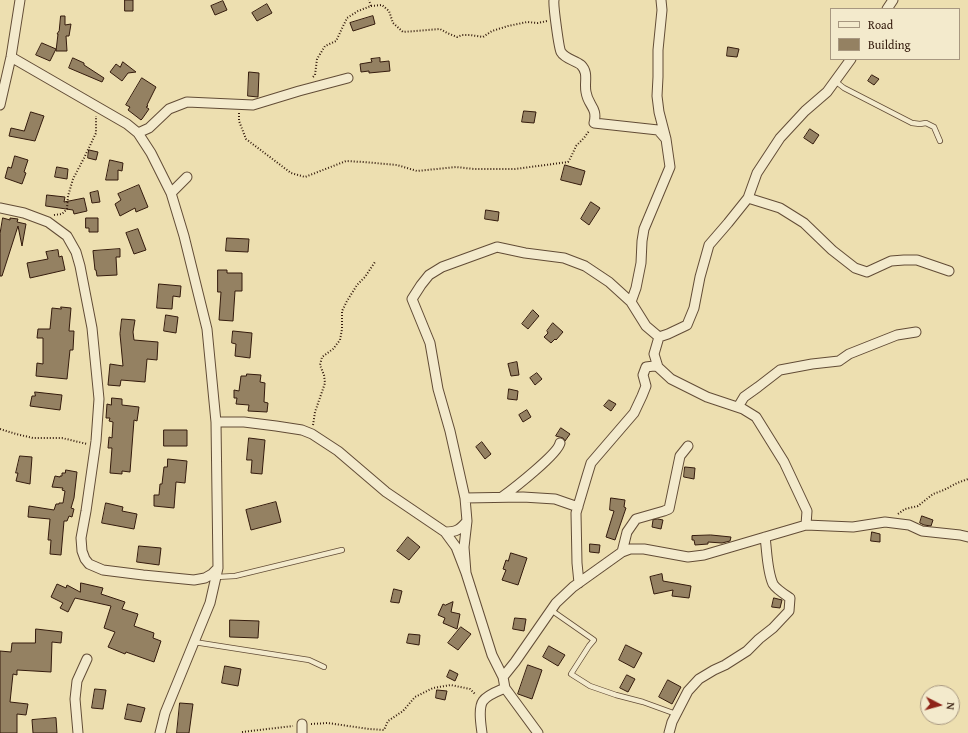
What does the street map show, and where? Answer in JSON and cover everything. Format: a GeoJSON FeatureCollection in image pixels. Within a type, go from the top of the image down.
{"type":"FeatureCollection","features":[{"type":"Feature","properties":{"kind":"street"},"geometry":{"type":"LineString","coordinates":[[0,105],[11,57],[20,0]]}},
{"type":"Feature","properties":{"kind":"street"},"geometry":{"type":"LineString","coordinates":[[554,0],[560,52],[581,65],[586,74],[586,92],[590,104],[594,109],[594,123],[658,130],[666,139]]}},
{"type":"Feature","properties":{"kind":"street"},"geometry":{"type":"LineString","coordinates":[[631,302],[636,288],[641,264],[644,229],[670,167],[666,139],[656,96],[658,50],[662,10],[661,0]]}},
{"type":"Feature","properties":{"kind":"street"},"geometry":{"type":"LineString","coordinates":[[11,57],[127,124],[138,133],[151,154],[171,193],[184,236],[207,329],[216,422],[217,573],[210,603],[165,713],[160,733]]}},
{"type":"Feature","properties":{"kind":"street"},"geometry":{"type":"LineString","coordinates":[[660,337],[687,325],[694,308],[700,277],[709,245],[748,198],[757,173],[780,138],[827,92],[850,60]]}},
{"type":"Feature","properties":{"kind":"street"},"geometry":{"type":"LineString","coordinates":[[138,133],[149,128],[169,109],[187,102],[253,105],[348,78]]}},
{"type":"Feature","properties":{"kind":"street"},"geometry":{"type":"LineString","coordinates":[[171,193],[187,177]]}},
{"type":"Feature","properties":{"kind":"street"},"geometry":{"type":"LineString","coordinates":[[748,198],[780,208],[804,223],[832,250],[855,268],[867,272],[891,261],[917,260],[949,271]]}},
{"type":"Feature","properties":{"kind":"street"},"geometry":{"type":"LineString","coordinates":[[0,208],[24,213],[48,222],[67,236],[76,252],[80,266],[92,328],[99,399],[95,446],[81,538],[84,559],[90,564],[103,570],[143,575],[194,580],[205,578],[217,573]]}},
{"type":"Feature","properties":{"kind":"street"},"geometry":{"type":"LineString","coordinates":[[466,573],[464,547],[467,521],[465,498],[450,431],[438,389],[430,343],[412,300],[429,275],[442,267],[497,247],[564,258],[585,266],[609,282],[631,302],[646,326],[660,337]]}},
{"type":"Feature","properties":{"kind":"street"},"geometry":{"type":"LineString","coordinates":[[738,407],[744,397],[780,370],[839,361],[849,354],[897,335],[916,332]]}},
{"type":"Feature","properties":{"kind":"street"},"geometry":{"type":"LineString","coordinates":[[660,337],[654,354],[658,367],[671,379],[707,397],[738,407],[756,417],[784,462],[807,511],[806,524]]}},
{"type":"Feature","properties":{"kind":"street"},"geometry":{"type":"LineString","coordinates":[[579,583],[576,513],[591,464],[634,413],[646,386],[643,375],[646,367],[658,367]]}},
{"type":"Feature","properties":{"kind":"street"},"geometry":{"type":"LineString","coordinates":[[216,422],[244,422],[302,430],[312,434],[338,451],[386,492],[445,532],[456,547],[466,573],[492,655],[503,677],[505,688],[538,733]]}},
{"type":"Feature","properties":{"kind":"street"},"geometry":{"type":"LineString","coordinates":[[502,497],[544,462],[559,448],[560,443]]}},
{"type":"Feature","properties":{"kind":"street"},"geometry":{"type":"LineString","coordinates":[[622,552],[627,532],[636,520],[669,508],[680,456],[688,446]]}},
{"type":"Feature","properties":{"kind":"street"},"geometry":{"type":"LineString","coordinates":[[465,498],[523,497],[555,499],[578,508]]}},
{"type":"Feature","properties":{"kind":"street"},"geometry":{"type":"LineString","coordinates":[[445,532],[454,532],[463,527],[467,521]]}},
{"type":"Feature","properties":{"kind":"street"},"geometry":{"type":"LineString","coordinates":[[503,677],[556,603],[579,583],[622,552],[630,549],[644,549],[688,557],[704,556],[806,524],[852,527],[885,522],[909,526],[922,531],[968,537]]}},
{"type":"Feature","properties":{"kind":"street"},"geometry":{"type":"LineString","coordinates":[[669,733],[672,722],[688,691],[699,679],[747,651],[773,628],[789,611],[790,598],[774,584],[769,571],[765,537]]}},
{"type":"Feature","properties":{"kind":"street"},"geometry":{"type":"LineString","coordinates":[[78,733],[76,699],[77,681],[87,659]]}},
{"type":"Feature","properties":{"kind":"street"},"geometry":{"type":"LineString","coordinates":[[482,733],[480,708],[483,701],[505,688]]}},
{"type":"Feature","properties":{"kind":"lane"},"geometry":{"type":"LineString","coordinates":[[835,81],[844,88],[912,123],[926,123],[934,127],[940,141]]}},
{"type":"Feature","properties":{"kind":"lane"},"geometry":{"type":"LineString","coordinates":[[217,573],[235,576],[342,550]]}},
{"type":"Feature","properties":{"kind":"lane"},"geometry":{"type":"LineString","coordinates":[[552,610],[594,640],[571,674],[590,686],[676,714]]}},
{"type":"Feature","properties":{"kind":"lane"},"geometry":{"type":"LineString","coordinates":[[194,642],[309,660],[324,667]]}},
{"type":"Feature","properties":{"kind":"path"},"geometry":{"type":"LineString","coordinates":[[369,0],[371,6]]}},
{"type":"Feature","properties":{"kind":"path"},"geometry":{"type":"LineString","coordinates":[[305,90],[315,75],[317,59],[325,46],[336,41],[347,18],[358,11],[371,6],[382,5],[389,11],[393,22],[403,32],[440,29],[447,34],[457,37],[462,35],[470,35],[483,37],[492,31],[508,26],[527,22],[538,23],[556,20]]}},
{"type":"Feature","properties":{"kind":"path"},"geometry":{"type":"LineString","coordinates":[[239,104],[239,121],[246,139],[290,173],[306,177],[346,162],[397,165],[417,171],[456,167],[474,169],[515,168],[568,162],[576,146],[584,138],[594,123]]}},
{"type":"Feature","properties":{"kind":"path"},"geometry":{"type":"LineString","coordinates":[[52,216],[62,214],[67,209],[68,196],[73,179],[96,133],[95,105]]}},
{"type":"Feature","properties":{"kind":"path"},"geometry":{"type":"LineString","coordinates":[[312,434],[315,412],[325,383],[324,374],[320,365],[322,357],[333,349],[340,340],[342,329],[342,311],[357,285],[365,277],[375,262]]}},
{"type":"Feature","properties":{"kind":"path"},"geometry":{"type":"LineString","coordinates":[[0,429],[33,438],[62,438],[95,446]]}},
{"type":"Feature","properties":{"kind":"path"},"geometry":{"type":"LineString","coordinates":[[898,514],[918,506],[933,494],[968,479]]}},
{"type":"Feature","properties":{"kind":"path"},"geometry":{"type":"LineString","coordinates":[[242,732],[302,729],[328,723],[384,730],[388,721],[403,711],[415,696],[433,688],[451,685],[470,689],[483,701]]}},
{"type":"Feature","properties":{"kind":"building"},"geometry":{"type":"Polygon","coordinates":[[[125,0],[133,0],[133,11],[125,11],[125,0]]]}},
{"type":"Feature","properties":{"kind":"building"},"geometry":{"type":"Polygon","coordinates":[[[223,1],[227,10],[215,15],[211,6],[223,1]]]}},
{"type":"Feature","properties":{"kind":"building"},"geometry":{"type":"Polygon","coordinates":[[[267,4],[272,13],[257,21],[252,13],[267,4]]]}},
{"type":"Feature","properties":{"kind":"building"},"geometry":{"type":"Polygon","coordinates":[[[61,16],[65,16],[65,25],[71,24],[69,36],[66,36],[67,51],[56,51],[57,34],[59,31],[61,16]]]}},
{"type":"Feature","properties":{"kind":"building"},"geometry":{"type":"Polygon","coordinates":[[[373,16],[375,24],[353,31],[350,23],[373,16]]]}},
{"type":"Feature","properties":{"kind":"building"},"geometry":{"type":"Polygon","coordinates":[[[42,43],[56,49],[50,61],[36,55],[42,43]]]}},
{"type":"Feature","properties":{"kind":"building"},"geometry":{"type":"Polygon","coordinates":[[[728,47],[739,49],[737,57],[727,56],[728,47]]]}},
{"type":"Feature","properties":{"kind":"building"},"geometry":{"type":"Polygon","coordinates":[[[73,58],[84,63],[84,65],[104,78],[102,82],[69,68],[73,58]]]}},
{"type":"Feature","properties":{"kind":"building"},"geometry":{"type":"Polygon","coordinates":[[[380,58],[380,62],[389,61],[390,71],[369,73],[369,71],[361,72],[360,64],[372,62],[371,59],[380,58]]]}},
{"type":"Feature","properties":{"kind":"building"},"geometry":{"type":"Polygon","coordinates":[[[123,62],[136,72],[128,73],[122,81],[110,72],[116,64],[120,67],[123,62]]]}},
{"type":"Feature","properties":{"kind":"building"},"geometry":{"type":"Polygon","coordinates":[[[249,72],[259,73],[258,97],[248,96],[249,72]]]}},
{"type":"Feature","properties":{"kind":"building"},"geometry":{"type":"Polygon","coordinates":[[[872,75],[879,79],[874,85],[868,81],[872,75]]]}},
{"type":"Feature","properties":{"kind":"building"},"geometry":{"type":"Polygon","coordinates":[[[142,78],[156,87],[147,105],[148,106],[146,107],[149,109],[141,120],[128,110],[130,107],[126,105],[142,78]]]}},
{"type":"Feature","properties":{"kind":"building"},"geometry":{"type":"Polygon","coordinates":[[[524,111],[536,112],[534,123],[522,122],[524,111]]]}},
{"type":"Feature","properties":{"kind":"building"},"geometry":{"type":"Polygon","coordinates":[[[31,112],[44,116],[35,141],[9,136],[11,128],[24,131],[31,112]]]}},
{"type":"Feature","properties":{"kind":"building"},"geometry":{"type":"Polygon","coordinates":[[[810,129],[819,135],[813,144],[804,138],[810,129]]]}},
{"type":"Feature","properties":{"kind":"building"},"geometry":{"type":"Polygon","coordinates":[[[89,150],[98,152],[96,160],[88,158],[89,150]]]}},
{"type":"Feature","properties":{"kind":"building"},"geometry":{"type":"Polygon","coordinates":[[[15,156],[28,160],[24,172],[26,173],[22,184],[5,178],[8,167],[11,168],[15,156]]]}},
{"type":"Feature","properties":{"kind":"building"},"geometry":{"type":"Polygon","coordinates":[[[110,160],[123,163],[122,171],[118,170],[118,180],[106,180],[110,160]]]}},
{"type":"Feature","properties":{"kind":"building"},"geometry":{"type":"Polygon","coordinates":[[[565,165],[585,171],[581,185],[561,180],[565,165]]]}},
{"type":"Feature","properties":{"kind":"building"},"geometry":{"type":"Polygon","coordinates":[[[57,167],[68,169],[67,179],[55,177],[57,167]]]}},
{"type":"Feature","properties":{"kind":"building"},"geometry":{"type":"Polygon","coordinates":[[[139,185],[148,207],[136,212],[135,208],[120,216],[115,204],[121,200],[118,194],[139,185]]]}},
{"type":"Feature","properties":{"kind":"building"},"geometry":{"type":"Polygon","coordinates":[[[98,191],[100,202],[92,203],[90,193],[98,191]]]}},
{"type":"Feature","properties":{"kind":"building"},"geometry":{"type":"Polygon","coordinates":[[[47,195],[65,197],[64,202],[84,198],[87,211],[74,214],[73,210],[46,206],[47,195]]]}},
{"type":"Feature","properties":{"kind":"building"},"geometry":{"type":"Polygon","coordinates":[[[591,202],[600,208],[589,225],[581,219],[591,202]]]}},
{"type":"Feature","properties":{"kind":"building"},"geometry":{"type":"Polygon","coordinates":[[[486,210],[499,212],[498,221],[485,219],[486,210]]]}},
{"type":"Feature","properties":{"kind":"building"},"geometry":{"type":"Polygon","coordinates":[[[3,218],[10,220],[10,218],[18,219],[17,222],[26,224],[22,246],[18,226],[2,276],[0,276],[0,234],[3,218]]]}},
{"type":"Feature","properties":{"kind":"building"},"geometry":{"type":"Polygon","coordinates":[[[86,218],[98,218],[98,232],[89,232],[89,228],[86,228],[86,218]]]}},
{"type":"Feature","properties":{"kind":"building"},"geometry":{"type":"Polygon","coordinates":[[[138,229],[146,250],[134,254],[126,233],[138,229]]]}},
{"type":"Feature","properties":{"kind":"building"},"geometry":{"type":"Polygon","coordinates":[[[227,238],[249,239],[248,252],[226,251],[227,238]]]}},
{"type":"Feature","properties":{"kind":"building"},"geometry":{"type":"Polygon","coordinates":[[[120,249],[120,257],[116,257],[117,275],[97,276],[93,251],[120,249]]]}},
{"type":"Feature","properties":{"kind":"building"},"geometry":{"type":"Polygon","coordinates":[[[58,250],[59,257],[62,256],[65,270],[30,278],[27,263],[48,259],[46,252],[58,250]]]}},
{"type":"Feature","properties":{"kind":"building"},"geometry":{"type":"Polygon","coordinates":[[[218,270],[227,270],[227,273],[242,273],[242,291],[235,291],[233,321],[219,320],[221,292],[218,292],[218,270]]]}},
{"type":"Feature","properties":{"kind":"building"},"geometry":{"type":"Polygon","coordinates":[[[159,284],[181,286],[180,297],[173,296],[172,309],[157,308],[159,284]]]}},
{"type":"Feature","properties":{"kind":"building"},"geometry":{"type":"Polygon","coordinates":[[[61,307],[71,308],[69,331],[74,331],[73,350],[70,350],[67,379],[36,376],[37,363],[43,364],[43,338],[37,338],[38,329],[50,329],[52,308],[61,309],[61,307]]]}},
{"type":"Feature","properties":{"kind":"building"},"geometry":{"type":"Polygon","coordinates":[[[533,310],[539,316],[528,329],[522,324],[533,310]]]}},
{"type":"Feature","properties":{"kind":"building"},"geometry":{"type":"Polygon","coordinates":[[[166,315],[178,317],[176,333],[164,331],[166,315]]]}},
{"type":"Feature","properties":{"kind":"building"},"geometry":{"type":"Polygon","coordinates":[[[122,319],[135,320],[133,332],[134,340],[158,342],[157,360],[147,359],[145,382],[121,380],[120,386],[108,385],[110,364],[123,366],[120,334],[122,319]]]}},
{"type":"Feature","properties":{"kind":"building"},"geometry":{"type":"Polygon","coordinates":[[[553,323],[563,332],[551,343],[544,337],[548,333],[547,331],[553,323]]]}},
{"type":"Feature","properties":{"kind":"building"},"geometry":{"type":"Polygon","coordinates":[[[233,331],[252,333],[250,358],[235,356],[236,344],[232,343],[233,331]]]}},
{"type":"Feature","properties":{"kind":"building"},"geometry":{"type":"Polygon","coordinates":[[[517,362],[519,375],[511,376],[508,364],[517,362]]]}},
{"type":"Feature","properties":{"kind":"building"},"geometry":{"type":"Polygon","coordinates":[[[537,373],[542,379],[535,385],[530,378],[537,373]]]}},
{"type":"Feature","properties":{"kind":"building"},"geometry":{"type":"Polygon","coordinates":[[[247,374],[261,375],[260,382],[265,383],[264,402],[268,403],[267,412],[248,411],[249,405],[236,404],[237,398],[234,398],[234,390],[239,391],[241,376],[246,376],[247,374]]]}},
{"type":"Feature","properties":{"kind":"building"},"geometry":{"type":"Polygon","coordinates":[[[509,389],[518,391],[517,400],[508,399],[509,389]]]}},
{"type":"Feature","properties":{"kind":"building"},"geometry":{"type":"Polygon","coordinates":[[[35,392],[62,395],[60,410],[30,406],[32,396],[35,396],[35,392]]]}},
{"type":"Feature","properties":{"kind":"building"},"geometry":{"type":"Polygon","coordinates":[[[112,398],[122,399],[122,405],[139,407],[137,421],[134,420],[130,472],[122,471],[122,474],[110,473],[112,448],[108,448],[109,437],[112,438],[113,422],[109,421],[110,418],[106,418],[107,404],[111,405],[112,398]]]}},
{"type":"Feature","properties":{"kind":"building"},"geometry":{"type":"Polygon","coordinates":[[[609,400],[616,404],[611,411],[604,406],[609,400]]]}},
{"type":"Feature","properties":{"kind":"building"},"geometry":{"type":"Polygon","coordinates":[[[527,410],[531,417],[523,422],[519,415],[527,410]]]}},
{"type":"Feature","properties":{"kind":"building"},"geometry":{"type":"Polygon","coordinates":[[[561,428],[570,434],[565,441],[563,438],[556,436],[561,428]]]}},
{"type":"Feature","properties":{"kind":"building"},"geometry":{"type":"Polygon","coordinates":[[[164,430],[187,430],[187,446],[164,446],[164,430]]]}},
{"type":"Feature","properties":{"kind":"building"},"geometry":{"type":"Polygon","coordinates":[[[249,438],[265,440],[262,474],[251,473],[252,460],[247,460],[249,438]]]}},
{"type":"Feature","properties":{"kind":"building"},"geometry":{"type":"Polygon","coordinates":[[[482,442],[491,454],[485,459],[476,447],[482,442]]]}},
{"type":"Feature","properties":{"kind":"building"},"geometry":{"type":"Polygon","coordinates":[[[20,456],[32,457],[30,484],[16,481],[18,473],[16,473],[20,456]]]}},
{"type":"Feature","properties":{"kind":"building"},"geometry":{"type":"Polygon","coordinates":[[[168,459],[187,461],[185,483],[176,482],[174,508],[154,506],[154,495],[159,495],[164,467],[167,467],[168,459]]]}},
{"type":"Feature","properties":{"kind":"building"},"geometry":{"type":"Polygon","coordinates":[[[685,467],[695,468],[694,479],[684,477],[685,467]]]}},
{"type":"Feature","properties":{"kind":"building"},"geometry":{"type":"Polygon","coordinates":[[[66,470],[77,472],[74,498],[71,508],[74,509],[72,517],[69,516],[67,521],[64,521],[61,555],[50,554],[51,540],[48,540],[50,519],[28,517],[29,506],[54,510],[56,504],[63,503],[65,491],[62,490],[63,488],[52,487],[55,476],[62,476],[62,473],[65,473],[66,470]]]}},
{"type":"Feature","properties":{"kind":"building"},"geometry":{"type":"Polygon","coordinates":[[[611,498],[625,500],[624,507],[626,508],[615,540],[606,537],[614,511],[610,510],[611,498]]]}},
{"type":"Feature","properties":{"kind":"building"},"geometry":{"type":"Polygon","coordinates":[[[276,502],[281,522],[251,530],[246,510],[276,502]]]}},
{"type":"Feature","properties":{"kind":"building"},"geometry":{"type":"Polygon","coordinates":[[[106,503],[123,507],[122,511],[137,514],[134,529],[102,523],[106,503]]]}},
{"type":"Feature","properties":{"kind":"building"},"geometry":{"type":"Polygon","coordinates":[[[922,516],[933,520],[931,526],[920,523],[922,516]]]}},
{"type":"Feature","properties":{"kind":"building"},"geometry":{"type":"Polygon","coordinates":[[[653,520],[663,520],[661,529],[652,527],[653,520]]]}},
{"type":"Feature","properties":{"kind":"building"},"geometry":{"type":"Polygon","coordinates":[[[872,532],[880,534],[880,542],[871,541],[872,532]]]}},
{"type":"Feature","properties":{"kind":"building"},"geometry":{"type":"Polygon","coordinates":[[[711,535],[731,537],[730,541],[722,543],[708,542],[708,544],[695,545],[694,540],[692,540],[692,536],[711,535]]]}},
{"type":"Feature","properties":{"kind":"building"},"geometry":{"type":"Polygon","coordinates":[[[408,537],[420,547],[409,560],[397,551],[408,537]]]}},
{"type":"Feature","properties":{"kind":"building"},"geometry":{"type":"Polygon","coordinates":[[[590,544],[600,545],[599,553],[590,552],[590,544]]]}},
{"type":"Feature","properties":{"kind":"building"},"geometry":{"type":"Polygon","coordinates":[[[139,546],[161,548],[159,565],[137,562],[139,546]]]}},
{"type":"Feature","properties":{"kind":"building"},"geometry":{"type":"Polygon","coordinates":[[[511,553],[527,558],[518,585],[502,580],[506,570],[503,569],[506,560],[508,561],[511,553]]]}},
{"type":"Feature","properties":{"kind":"building"},"geometry":{"type":"Polygon","coordinates":[[[662,574],[663,581],[691,586],[689,598],[672,596],[673,590],[654,594],[650,577],[662,574]]]}},
{"type":"Feature","properties":{"kind":"building"},"geometry":{"type":"Polygon","coordinates":[[[81,583],[103,588],[101,594],[125,602],[122,609],[138,614],[134,626],[154,633],[153,638],[161,641],[154,662],[126,652],[125,654],[108,647],[115,632],[104,628],[111,606],[75,598],[68,612],[60,608],[63,603],[51,597],[57,584],[66,588],[67,585],[80,592],[81,583]]]}},
{"type":"Feature","properties":{"kind":"building"},"geometry":{"type":"Polygon","coordinates":[[[394,589],[402,591],[399,603],[391,602],[394,589]]]}},
{"type":"Feature","properties":{"kind":"building"},"geometry":{"type":"Polygon","coordinates":[[[774,598],[782,600],[780,608],[772,607],[774,598]]]}},
{"type":"Feature","properties":{"kind":"building"},"geometry":{"type":"Polygon","coordinates":[[[453,602],[451,612],[460,614],[457,629],[443,623],[445,618],[438,615],[443,604],[445,605],[453,602]]]}},
{"type":"Feature","properties":{"kind":"building"},"geometry":{"type":"Polygon","coordinates":[[[515,618],[526,619],[524,631],[513,629],[515,618]]]}},
{"type":"Feature","properties":{"kind":"building"},"geometry":{"type":"Polygon","coordinates":[[[230,620],[259,621],[258,638],[230,637],[230,620]]]}},
{"type":"Feature","properties":{"kind":"building"},"geometry":{"type":"Polygon","coordinates":[[[461,627],[471,634],[458,650],[448,643],[461,627]]]}},
{"type":"Feature","properties":{"kind":"building"},"geometry":{"type":"Polygon","coordinates":[[[36,629],[62,632],[61,643],[52,642],[51,672],[17,670],[17,675],[13,674],[10,702],[28,704],[26,715],[17,714],[17,733],[0,733],[0,651],[11,652],[12,643],[35,643],[36,629]]]}},
{"type":"Feature","properties":{"kind":"building"},"geometry":{"type":"Polygon","coordinates":[[[409,634],[420,635],[419,645],[407,643],[409,634]]]}},
{"type":"Feature","properties":{"kind":"building"},"geometry":{"type":"Polygon","coordinates":[[[626,645],[642,653],[634,668],[619,660],[626,645]]]}},
{"type":"Feature","properties":{"kind":"building"},"geometry":{"type":"Polygon","coordinates":[[[549,646],[565,655],[558,666],[543,657],[549,646]]]}},
{"type":"Feature","properties":{"kind":"building"},"geometry":{"type":"Polygon","coordinates":[[[528,665],[542,670],[532,699],[518,694],[528,665]]]}},
{"type":"Feature","properties":{"kind":"building"},"geometry":{"type":"Polygon","coordinates":[[[225,666],[241,669],[238,686],[222,683],[225,666]]]}},
{"type":"Feature","properties":{"kind":"building"},"geometry":{"type":"Polygon","coordinates":[[[450,670],[458,674],[455,681],[447,677],[450,670]]]}},
{"type":"Feature","properties":{"kind":"building"},"geometry":{"type":"Polygon","coordinates":[[[627,675],[635,679],[628,692],[620,688],[627,675]]]}},
{"type":"Feature","properties":{"kind":"building"},"geometry":{"type":"Polygon","coordinates":[[[668,680],[681,687],[672,704],[659,697],[668,680]]]}},
{"type":"Feature","properties":{"kind":"building"},"geometry":{"type":"Polygon","coordinates":[[[95,689],[106,690],[103,709],[92,708],[95,689]]]}},
{"type":"Feature","properties":{"kind":"building"},"geometry":{"type":"Polygon","coordinates":[[[437,690],[447,691],[445,700],[436,698],[437,690]]]}},
{"type":"Feature","properties":{"kind":"building"},"geometry":{"type":"Polygon","coordinates":[[[180,703],[193,704],[189,733],[177,733],[180,703]]]}},
{"type":"Feature","properties":{"kind":"building"},"geometry":{"type":"Polygon","coordinates":[[[128,704],[145,708],[141,722],[125,719],[128,704]]]}},
{"type":"Feature","properties":{"kind":"building"},"geometry":{"type":"Polygon","coordinates":[[[56,718],[57,733],[33,733],[32,720],[56,718]]]}}]}
